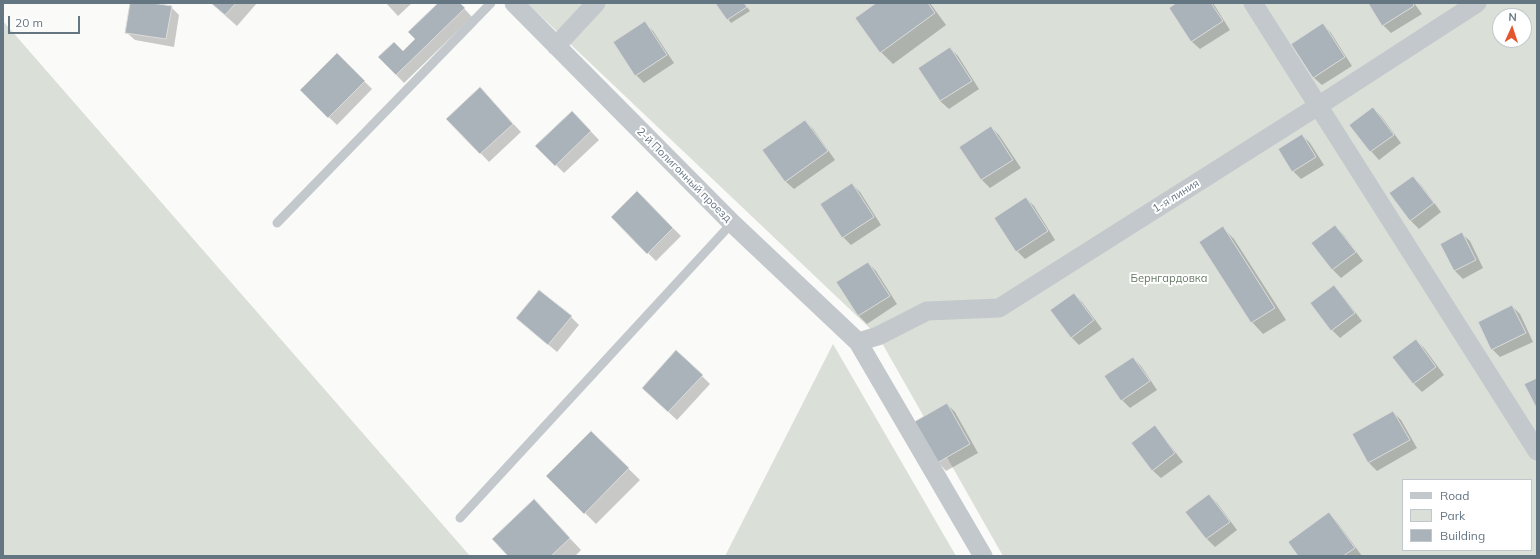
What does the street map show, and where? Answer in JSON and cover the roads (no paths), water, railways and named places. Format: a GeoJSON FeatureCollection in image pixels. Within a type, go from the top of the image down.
{"type":"FeatureCollection","features":[{"type":"Feature","properties":{"kind":"street","name":"2-й Полигонный проезд"},"geometry":{"type":"LineString","coordinates":[[514,3],[732,224],[858,342],[983,556]]}},
{"type":"Feature","properties":{"kind":"street"},"geometry":{"type":"LineString","coordinates":[[556,46],[596,3]]}},
{"type":"Feature","properties":{"kind":"street"},"geometry":{"type":"LineString","coordinates":[[1253,3],[1537,451]]}},
{"type":"Feature","properties":{"kind":"street","name":"1-я линия"},"geometry":{"type":"LineString","coordinates":[[858,342],[878,336],[927,311],[999,308],[1318,106],[1477,3]]}},
{"type":"Feature","properties":{"kind":"lane"},"geometry":{"type":"LineString","coordinates":[[277,222],[491,3]]}},
{"type":"Feature","properties":{"kind":"lane"},"geometry":{"type":"LineString","coordinates":[[460,518],[732,224]]}},
{"type":"Feature","properties":{"kind":"park label","name":"Бернгардовка"},"geometry":{"type":"Point","coordinates":[1169,279]}}]}
